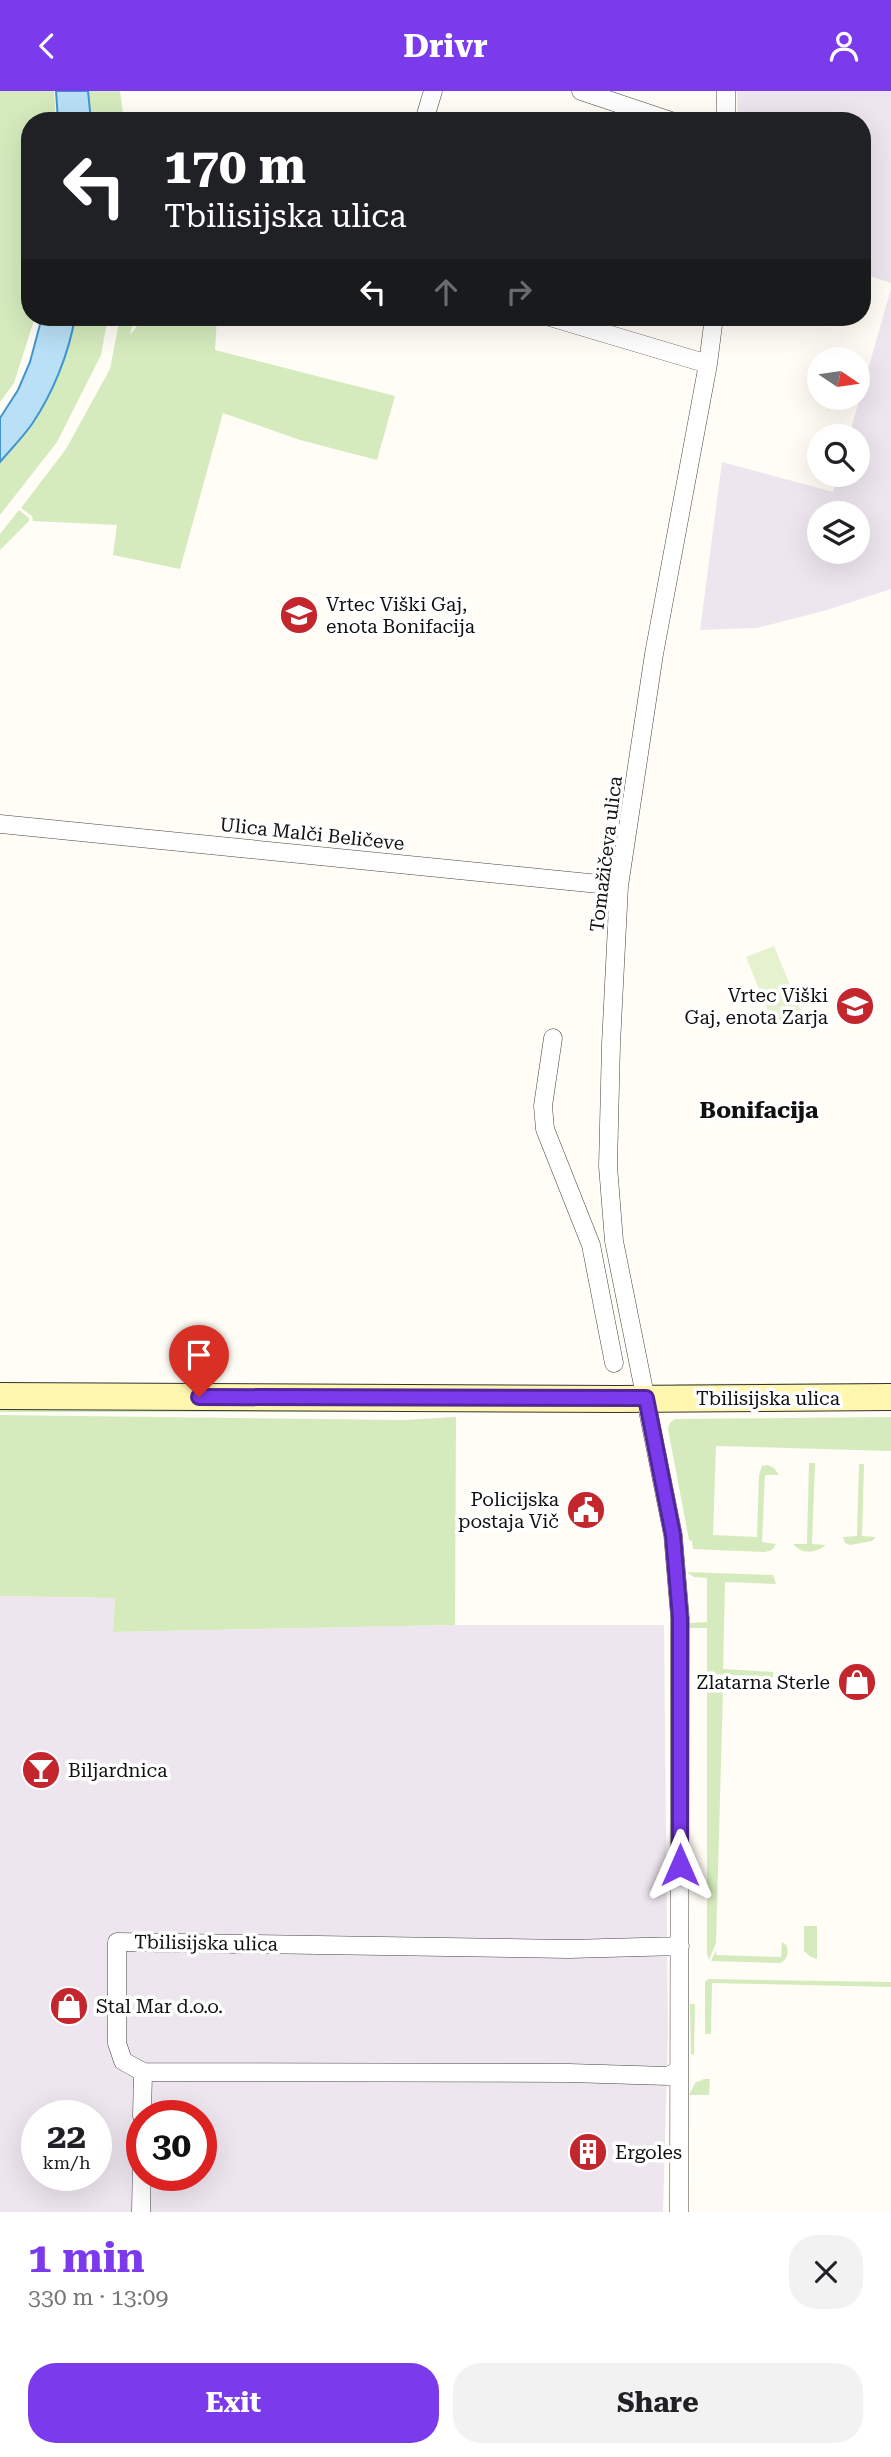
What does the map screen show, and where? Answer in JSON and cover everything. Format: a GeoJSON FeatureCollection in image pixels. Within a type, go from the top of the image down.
{"type":"FeatureCollection","features":[{"type":"Feature","properties":{"kind":"street"},"geometry":{"type":"LineString","coordinates":[[427,112],[433,91]]}},
{"type":"Feature","properties":{"kind":"street"},"geometry":{"type":"LineString","coordinates":[[581,91],[644,112]]}},
{"type":"Feature","properties":{"kind":"street"},"geometry":{"type":"LineString","coordinates":[[726,91],[726,112]]}},
{"type":"Feature","properties":{"kind":"street"},"geometry":{"type":"LineString","coordinates":[[580,326],[708,364]]}},
{"type":"Feature","properties":{"kind":"street","name":"Tomažičeva ulica"},"geometry":{"type":"LineString","coordinates":[[646,1398],[614,1241],[608,1166],[619,886],[654,654],[713,326]]}},
{"type":"Feature","properties":{"kind":"street","name":"Ulica Malči Beličeve"},"geometry":{"type":"LineString","coordinates":[[0,824],[619,886]]}},
{"type":"Feature","properties":{"kind":"street"},"geometry":{"type":"LineString","coordinates":[[553,1038],[543,1106],[545,1129],[591,1245],[614,1363]]}},
{"type":"Feature","properties":{"kind":"street"},"geometry":{"type":"LineString","coordinates":[[591,1245],[614,1241]]}},
{"type":"Feature","properties":{"kind":"street","name":"Tbilisijska ulica"},"geometry":{"type":"LineString","coordinates":[[0,1396],[891,1397]]}},
{"type":"Feature","properties":{"kind":"street"},"geometry":{"type":"LineString","coordinates":[[646,1398],[673,1535],[680,1618],[679,2212]]}},
{"type":"Feature","properties":{"kind":"street","name":"Tbilisijska ulica"},"geometry":{"type":"LineString","coordinates":[[143,2072],[123,2061],[117,2043],[117,1942],[569,1949],[680,1945]]}},
{"type":"Feature","properties":{"kind":"street"},"geometry":{"type":"LineString","coordinates":[[142,2100],[143,2072],[668,2075],[679,2070]]}},
{"type":"Feature","properties":{"kind":"street"},"geometry":{"type":"LineString","coordinates":[[141,2191],[141,2212]]}},
{"type":"Feature","properties":{"kind":"shaded area"},"geometry":{"type":"Polygon","coordinates":[[[737,91],[891,91],[891,283],[871,277],[871,112],[738,112],[737,91]]]}},
{"type":"Feature","properties":{"kind":"shaded area"},"geometry":{"type":"Polygon","coordinates":[[[891,289],[891,589],[827,610],[757,628],[700,630],[722,462],[833,492],[835,487],[870,487],[870,424],[852,424],[856,410],[870,410],[870,362],[891,289]]]}},
{"type":"Feature","properties":{"kind":"shaded area"},"geometry":{"type":"Polygon","coordinates":[[[0,1596],[115,1598],[113,1632],[455,1625],[664,1625],[668,2031],[663,2212],[0,2212],[0,1596]]]}},
{"type":"Feature","properties":{"kind":"green space"},"geometry":{"type":"Polygon","coordinates":[[[0,91],[54,91],[55,112],[21,112],[21,326],[32,326],[14,383],[0,402],[0,91]]]}},
{"type":"Feature","properties":{"kind":"green space"},"geometry":{"type":"Polygon","coordinates":[[[88,91],[120,91],[123,112],[90,112],[88,91]]]}},
{"type":"Feature","properties":{"kind":"green space"},"geometry":{"type":"Polygon","coordinates":[[[73,326],[106,326],[101,355],[57,442],[0,515],[0,462],[31,426],[71,338],[73,326]]]}},
{"type":"Feature","properties":{"kind":"green space"},"geometry":{"type":"Polygon","coordinates":[[[118,326],[132,326],[130,335],[137,326],[216,326],[215,350],[395,396],[377,460],[300,440],[223,413],[180,569],[113,555],[117,525],[33,521],[32,516],[21,508],[66,449],[110,369],[118,326]]]}},
{"type":"Feature","properties":{"kind":"green space"},"geometry":{"type":"Polygon","coordinates":[[[19,510],[29,521],[0,550],[0,534],[19,510]]]}},
{"type":"Feature","properties":{"kind":"green space"},"geometry":{"type":"Polygon","coordinates":[[[774,946],[802,1014],[774,1026],[746,957],[774,946]]]}},
{"type":"Feature","properties":{"kind":"green space"},"geometry":{"type":"Polygon","coordinates":[[[891,1383],[891,1387],[673,1386],[677,1384],[891,1383]]]}},
{"type":"Feature","properties":{"kind":"green space"},"geometry":{"type":"Polygon","coordinates":[[[0,1406],[450,1410],[453,1412],[0,1412],[0,1406]]]}},
{"type":"Feature","properties":{"kind":"green space"},"geometry":{"type":"Polygon","coordinates":[[[0,1415],[404,1420],[456,1417],[455,1625],[113,1632],[115,1598],[0,1596],[0,1415]]]}},
{"type":"Feature","properties":{"kind":"green space"},"geometry":{"type":"Polygon","coordinates":[[[891,1417],[891,1451],[716,1446],[713,1535],[757,1537],[759,1475],[762,1466],[768,1465],[779,1475],[765,1475],[762,1542],[776,1544],[772,1550],[765,1552],[693,1549],[668,1429],[675,1419],[891,1417]]]}},
{"type":"Feature","properties":{"kind":"green space"},"geometry":{"type":"Polygon","coordinates":[[[809,1463],[815,1463],[812,1544],[826,1545],[809,1552],[793,1544],[807,1544],[809,1463]]]}},
{"type":"Feature","properties":{"kind":"green space"},"geometry":{"type":"Polygon","coordinates":[[[859,1464],[864,1464],[862,1536],[876,1537],[872,1541],[850,1545],[845,1543],[843,1537],[857,1536],[859,1464]]]}},
{"type":"Feature","properties":{"kind":"green space"},"geometry":{"type":"Polygon","coordinates":[[[687,1572],[773,1575],[776,1584],[725,1582],[723,1669],[773,1672],[773,1677],[707,1674],[707,1628],[690,1628],[689,1623],[707,1622],[707,1578],[694,1577],[687,1572]]]}},
{"type":"Feature","properties":{"kind":"green space"},"geometry":{"type":"Polygon","coordinates":[[[707,1683],[773,1684],[773,1691],[723,1690],[716,1943],[709,1960],[707,1954],[707,1683]]]}},
{"type":"Feature","properties":{"kind":"green space"},"geometry":{"type":"Polygon","coordinates":[[[804,1926],[817,1926],[817,1959],[804,1951],[804,1926]]]}},
{"type":"Feature","properties":{"kind":"green space"},"geometry":{"type":"Polygon","coordinates":[[[782,1942],[788,1953],[780,1963],[711,1961],[716,1950],[716,1955],[781,1957],[782,1942]]]}},
{"type":"Feature","properties":{"kind":"green space"},"geometry":{"type":"Polygon","coordinates":[[[708,1979],[891,1982],[891,1987],[712,1983],[711,2034],[705,2034],[705,1982],[708,1979]]]}},
{"type":"Feature","properties":{"kind":"green space"},"geometry":{"type":"Polygon","coordinates":[[[690,2004],[695,2004],[694,2055],[691,2054],[690,2004]]]}},
{"type":"Feature","properties":{"kind":"green space"},"geometry":{"type":"Polygon","coordinates":[[[710,2079],[709,2095],[689,2095],[695,2083],[710,2079]]]}},
{"type":"Feature","properties":{"kind":"water"},"geometry":{"type":"Polygon","coordinates":[[[56,91],[88,91],[90,112],[57,112],[56,91]]]}},
{"type":"Feature","properties":{"kind":"water"},"geometry":{"type":"Polygon","coordinates":[[[40,326],[73,326],[64,359],[40,412],[0,462],[0,418],[18,390],[30,362],[40,326]]]}},
{"type":"Feature","properties":{"kind":"place","name":"Vrtec Viški Gaj, enota Bonifacija"},"geometry":{"type":"Point","coordinates":[299,615]}},
{"type":"Feature","properties":{"kind":"place","name":"Vrtec Viški Gaj, enota Zarja"},"geometry":{"type":"Point","coordinates":[855,1006]}},
{"type":"Feature","properties":{"kind":"place","name":"Policijska postaja Vič"},"geometry":{"type":"Point","coordinates":[586,1510]}},
{"type":"Feature","properties":{"kind":"place","name":"Zlatarna Sterle"},"geometry":{"type":"Point","coordinates":[857,1682]}},
{"type":"Feature","properties":{"kind":"place","name":"Biljardnica"},"geometry":{"type":"Point","coordinates":[41,1770]}},
{"type":"Feature","properties":{"kind":"place","name":"Stal Mar d.o.o."},"geometry":{"type":"Point","coordinates":[69,2006]}},
{"type":"Feature","properties":{"kind":"place","name":"Ergoles"},"geometry":{"type":"Point","coordinates":[588,2152]}},
{"type":"Feature","properties":{"kind":"district","name":"Bonifacija"},"geometry":{"type":"Point","coordinates":[759,1110]}},
{"type":"Feature","properties":{"kind":"route"},"geometry":{"type":"LineString","coordinates":[[199,1397],[646,1398],[673,1535],[680,1618],[680,1865]]}}]}
